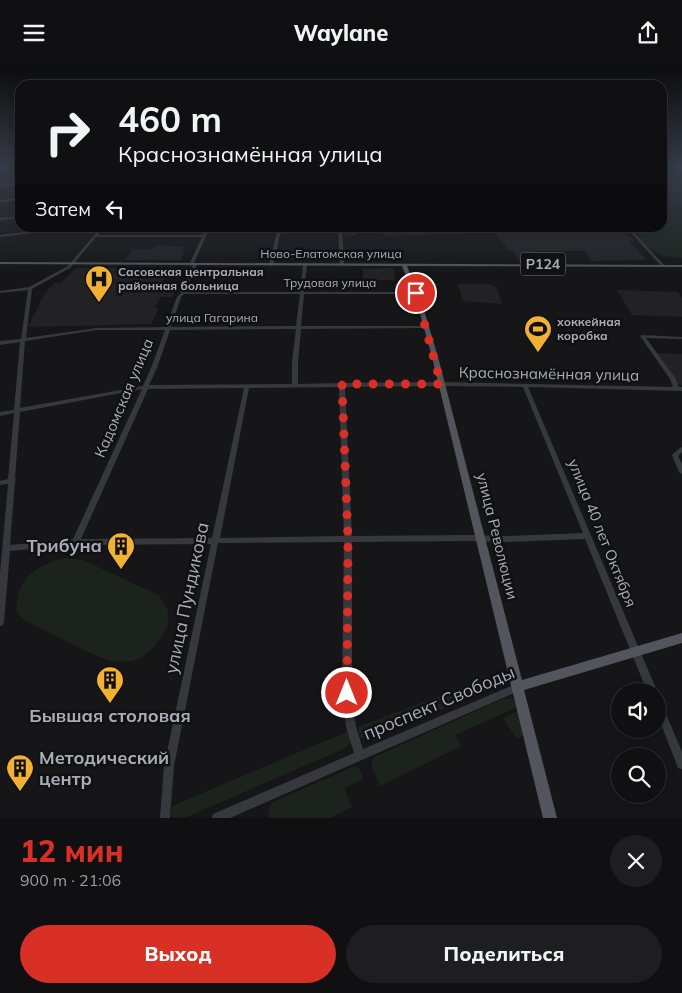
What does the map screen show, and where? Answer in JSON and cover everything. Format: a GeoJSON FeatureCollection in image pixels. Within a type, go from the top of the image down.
{"type":"FeatureCollection","features":[{"type":"Feature","properties":{"kind":"main road","name":"Ново-Елатомская улица"},"geometry":{"type":"LineString","coordinates":[[0,263],[682,266]]}},
{"type":"Feature","properties":{"kind":"main road","name":"улица Революции"},"geometry":{"type":"LineString","coordinates":[[404,264],[416,293],[426,327],[482,539],[550,818]]}},
{"type":"Feature","properties":{"kind":"main road","name":"проспект Свободы"},"geometry":{"type":"LineString","coordinates":[[518,687],[682,638]]}},
{"type":"Feature","properties":{"kind":"street"},"geometry":{"type":"LineString","coordinates":[[0,219],[15,218]]}},
{"type":"Feature","properties":{"kind":"street"},"geometry":{"type":"LineString","coordinates":[[0,236],[36,232]]}},
{"type":"Feature","properties":{"kind":"street"},"geometry":{"type":"LineString","coordinates":[[0,292],[30,287],[74,263],[99,232]]}},
{"type":"Feature","properties":{"kind":"street","name":"Кадомская улица"},"geometry":{"type":"LineString","coordinates":[[76,543],[145,387],[206,232]]}},
{"type":"Feature","properties":{"kind":"street"},"geometry":{"type":"LineString","coordinates":[[271,265],[279,232]]}},
{"type":"Feature","properties":{"kind":"street"},"geometry":{"type":"LineString","coordinates":[[340,232],[342,264]]}},
{"type":"Feature","properties":{"kind":"street"},"geometry":{"type":"LineString","coordinates":[[632,232],[663,266]]}},
{"type":"Feature","properties":{"kind":"street"},"geometry":{"type":"LineString","coordinates":[[96,236],[204,236]]}},
{"type":"Feature","properties":{"kind":"street"},"geometry":{"type":"LineString","coordinates":[[295,385],[296,354],[305,265]]}},
{"type":"Feature","properties":{"kind":"street"},"geometry":{"type":"LineString","coordinates":[[0,622],[23,339],[30,287]]}},
{"type":"Feature","properties":{"kind":"street","name":"Трудовая улица"},"geometry":{"type":"LineString","coordinates":[[183,293],[416,293]]}},
{"type":"Feature","properties":{"kind":"street","name":"улица Гагарина"},"geometry":{"type":"LineString","coordinates":[[0,343],[83,330],[426,327]]}},
{"type":"Feature","properties":{"kind":"street"},"geometry":{"type":"LineString","coordinates":[[680,389],[642,336],[682,338]]}},
{"type":"Feature","properties":{"kind":"street"},"geometry":{"type":"LineString","coordinates":[[342,384],[348,539],[347,693],[351,727],[360,756]]}},
{"type":"Feature","properties":{"kind":"street","name":"Краснознамённая улица"},"geometry":{"type":"LineString","coordinates":[[0,414],[145,387],[441,384],[680,389]]}},
{"type":"Feature","properties":{"kind":"street","name":"улица Пундикова"},"geometry":{"type":"LineString","coordinates":[[165,818],[169,766],[247,385]]}},
{"type":"Feature","properties":{"kind":"street","name":"улица 40 лет Октября"},"geometry":{"type":"LineString","coordinates":[[525,386],[649,683]]}},
{"type":"Feature","properties":{"kind":"street"},"geometry":{"type":"LineString","coordinates":[[682,449],[676,453],[675,457],[682,472]]}},
{"type":"Feature","properties":{"kind":"street"},"geometry":{"type":"LineString","coordinates":[[0,483],[13,480]]}},
{"type":"Feature","properties":{"kind":"street"},"geometry":{"type":"LineString","coordinates":[[6,548],[76,543],[163,541],[482,539],[587,536]]}},
{"type":"Feature","properties":{"kind":"street","name":"проспект Свободы"},"geometry":{"type":"LineString","coordinates":[[217,818],[518,687]]}},
{"type":"Feature","properties":{"kind":"street"},"geometry":{"type":"LineString","coordinates":[[666,725],[682,764]]}},
{"type":"Feature","properties":{"kind":"shaded area"},"geometry":{"type":"Polygon","coordinates":[[[667,203],[682,203],[682,206],[667,205],[667,203]]]}},
{"type":"Feature","properties":{"kind":"shaded area"},"geometry":{"type":"Polygon","coordinates":[[[667,205],[682,206],[682,258],[665,256],[658,253],[634,232],[667,232],[667,205]]]}},
{"type":"Feature","properties":{"kind":"shaded area"},"geometry":{"type":"Polygon","coordinates":[[[344,232],[494,232],[395,236],[386,236],[381,233],[357,233],[356,236],[344,236],[344,232]]]}},
{"type":"Feature","properties":{"kind":"shaded area"},"geometry":{"type":"Polygon","coordinates":[[[494,232],[627,232],[634,240],[629,241],[647,260],[591,261],[585,251],[534,251],[539,261],[519,261],[513,251],[509,251],[494,232]]]}},
{"type":"Feature","properties":{"kind":"shaded area"},"geometry":{"type":"Polygon","coordinates":[[[156,245],[186,247],[182,250],[185,251],[181,260],[125,260],[132,249],[153,249],[156,245]]]}},
{"type":"Feature","properties":{"kind":"shaded area","name":"Сасовская центральная районная больница"},"geometry":{"type":"Polygon","coordinates":[[[76,268],[183,268],[180,275],[164,279],[159,288],[177,288],[172,297],[161,297],[155,308],[159,308],[151,324],[28,327],[44,295],[54,283],[61,283],[76,268]]]}},
{"type":"Feature","properties":{"kind":"shaded area"},"geometry":{"type":"Polygon","coordinates":[[[391,268],[395,272],[394,280],[363,280],[363,269],[391,268]]]}},
{"type":"Feature","properties":{"kind":"shaded area"},"geometry":{"type":"Polygon","coordinates":[[[458,284],[488,284],[497,287],[502,304],[463,301],[458,284]]]}},
{"type":"Feature","properties":{"kind":"shaded area"},"geometry":{"type":"Polygon","coordinates":[[[617,290],[678,292],[682,298],[682,317],[632,315],[617,290]]]}},
{"type":"Feature","properties":{"kind":"shaded area"},"geometry":{"type":"Polygon","coordinates":[[[655,353],[682,354],[682,385],[678,384],[655,353]]]}},
{"type":"Feature","properties":{"kind":"shaded area"},"geometry":{"type":"Polygon","coordinates":[[[65,558],[83,560],[158,595],[167,608],[169,618],[164,633],[154,647],[144,656],[123,662],[99,657],[26,621],[17,613],[19,592],[29,576],[44,565],[65,558]]]}},
{"type":"Feature","properties":{"kind":"shaded area"},"geometry":{"type":"Polygon","coordinates":[[[505,672],[501,682],[493,688],[367,740],[360,737],[358,727],[505,672]]]}},
{"type":"Feature","properties":{"kind":"shaded area"},"geometry":{"type":"Polygon","coordinates":[[[505,698],[513,699],[517,707],[455,735],[461,746],[380,786],[371,765],[374,757],[505,698]]]}},
{"type":"Feature","properties":{"kind":"shaded area"},"geometry":{"type":"Polygon","coordinates":[[[518,711],[524,735],[517,739],[503,718],[518,711]]]}},
{"type":"Feature","properties":{"kind":"shaded area"},"geometry":{"type":"Polygon","coordinates":[[[349,731],[351,742],[346,748],[184,818],[171,817],[172,806],[349,731]]]}},
{"type":"Feature","properties":{"kind":"shaded area"},"geometry":{"type":"Polygon","coordinates":[[[355,766],[360,770],[363,779],[344,788],[352,807],[329,818],[270,818],[268,810],[273,802],[355,766]]]}},
{"type":"Feature","properties":{"kind":"place","name":"Сасовская центральная районная больница"},"geometry":{"type":"Point","coordinates":[99,303]}},
{"type":"Feature","properties":{"kind":"place","name":"хоккейная коробка"},"geometry":{"type":"Point","coordinates":[538,353]}},
{"type":"Feature","properties":{"kind":"place","name":"Трибуна"},"geometry":{"type":"Point","coordinates":[121,570]}},
{"type":"Feature","properties":{"kind":"place","name":"Бывшая столовая"},"geometry":{"type":"Point","coordinates":[110,704]}},
{"type":"Feature","properties":{"kind":"place","name":"Методический центр"},"geometry":{"type":"Point","coordinates":[20,792]}},
{"type":"Feature","properties":{"kind":"route"},"geometry":{"type":"LineString","coordinates":[[347,693],[348,539],[342,384],[441,384],[416,293]]}}]}
